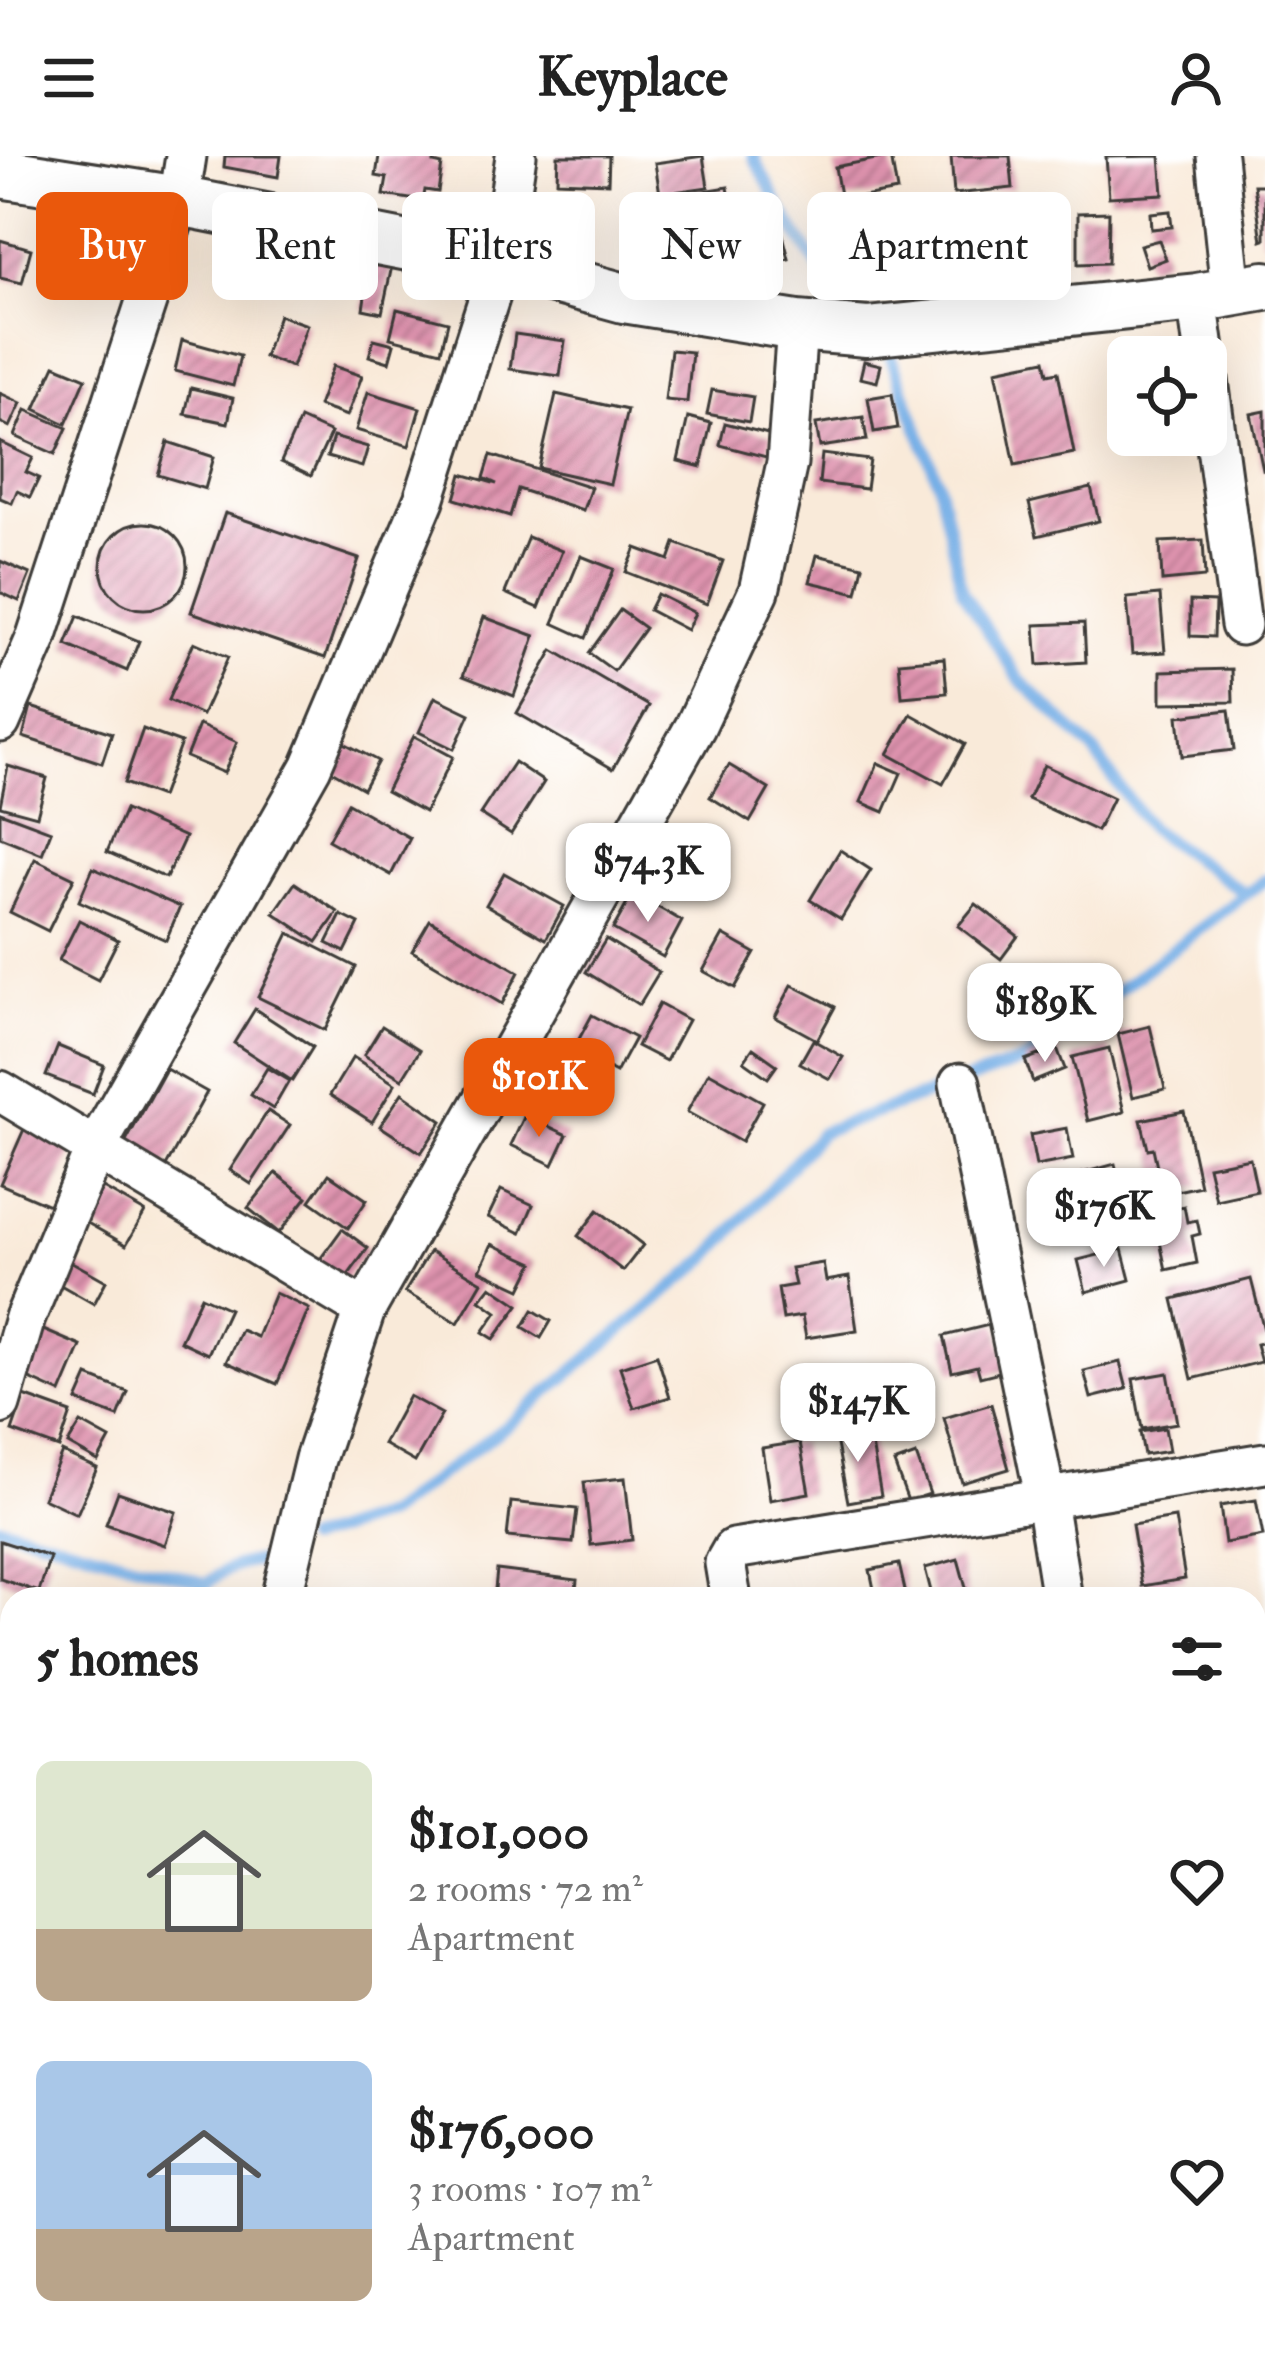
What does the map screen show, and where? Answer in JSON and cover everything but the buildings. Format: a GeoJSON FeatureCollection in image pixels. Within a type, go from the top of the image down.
{"type":"FeatureCollection","features":[{"type":"Feature","properties":{"kind":"street"},"geometry":{"type":"LineString","coordinates":[[511,192],[516,156]]}},
{"type":"Feature","properties":{"kind":"street"},"geometry":{"type":"LineString","coordinates":[[1214,336],[1231,292],[1217,156]]}},
{"type":"Feature","properties":{"kind":"street"},"geometry":{"type":"LineString","coordinates":[[0,173],[183,178],[402,237]]}},
{"type":"Feature","properties":{"kind":"street"},"geometry":{"type":"LineString","coordinates":[[0,722],[36,639],[183,178]]}},
{"type":"Feature","properties":{"kind":"street"},"geometry":{"type":"LineString","coordinates":[[595,290],[797,326],[867,332],[1231,292]]}},
{"type":"Feature","properties":{"kind":"street"},"geometry":{"type":"LineString","coordinates":[[0,1404],[25,1318],[96,1148],[311,767],[424,500],[488,300]]}},
{"type":"Feature","properties":{"kind":"street"},"geometry":{"type":"LineString","coordinates":[[284,1587],[315,1459],[365,1310],[695,727],[759,591],[788,463],[797,326]]}},
{"type":"Feature","properties":{"kind":"street"},"geometry":{"type":"LineString","coordinates":[[1218,456],[1240,626]]}},
{"type":"Feature","properties":{"kind":"street"},"geometry":{"type":"LineString","coordinates":[[960,1083],[1060,1587]]}},
{"type":"Feature","properties":{"kind":"street"},"geometry":{"type":"LineString","coordinates":[[0,1091],[365,1310]]}},
{"type":"Feature","properties":{"kind":"street"},"geometry":{"type":"LineString","coordinates":[[729,1587],[725,1563],[733,1549],[1265,1463]]}},
{"type":"Feature","properties":{"kind":"waterway"},"geometry":{"type":"LineString","coordinates":[[753,156],[849,316]]}},
{"type":"Feature","properties":{"kind":"waterway"},"geometry":{"type":"LineString","coordinates":[[889,352],[938,481],[962,591],[1019,679],[1093,750],[1149,828],[1246,894]]}},
{"type":"Feature","properties":{"kind":"waterway"},"geometry":{"type":"LineString","coordinates":[[306,1541],[386,1515],[513,1421],[708,1258],[821,1132],[1025,1060],[1265,880]]}},
{"type":"Feature","properties":{"kind":"waterway"},"geometry":{"type":"LineString","coordinates":[[0,1526],[205,1583]]}},
{"type":"Feature","properties":{"kind":"waterway"},"geometry":{"type":"LineString","coordinates":[[205,1587],[235,1566],[287,1558]]}}]}
